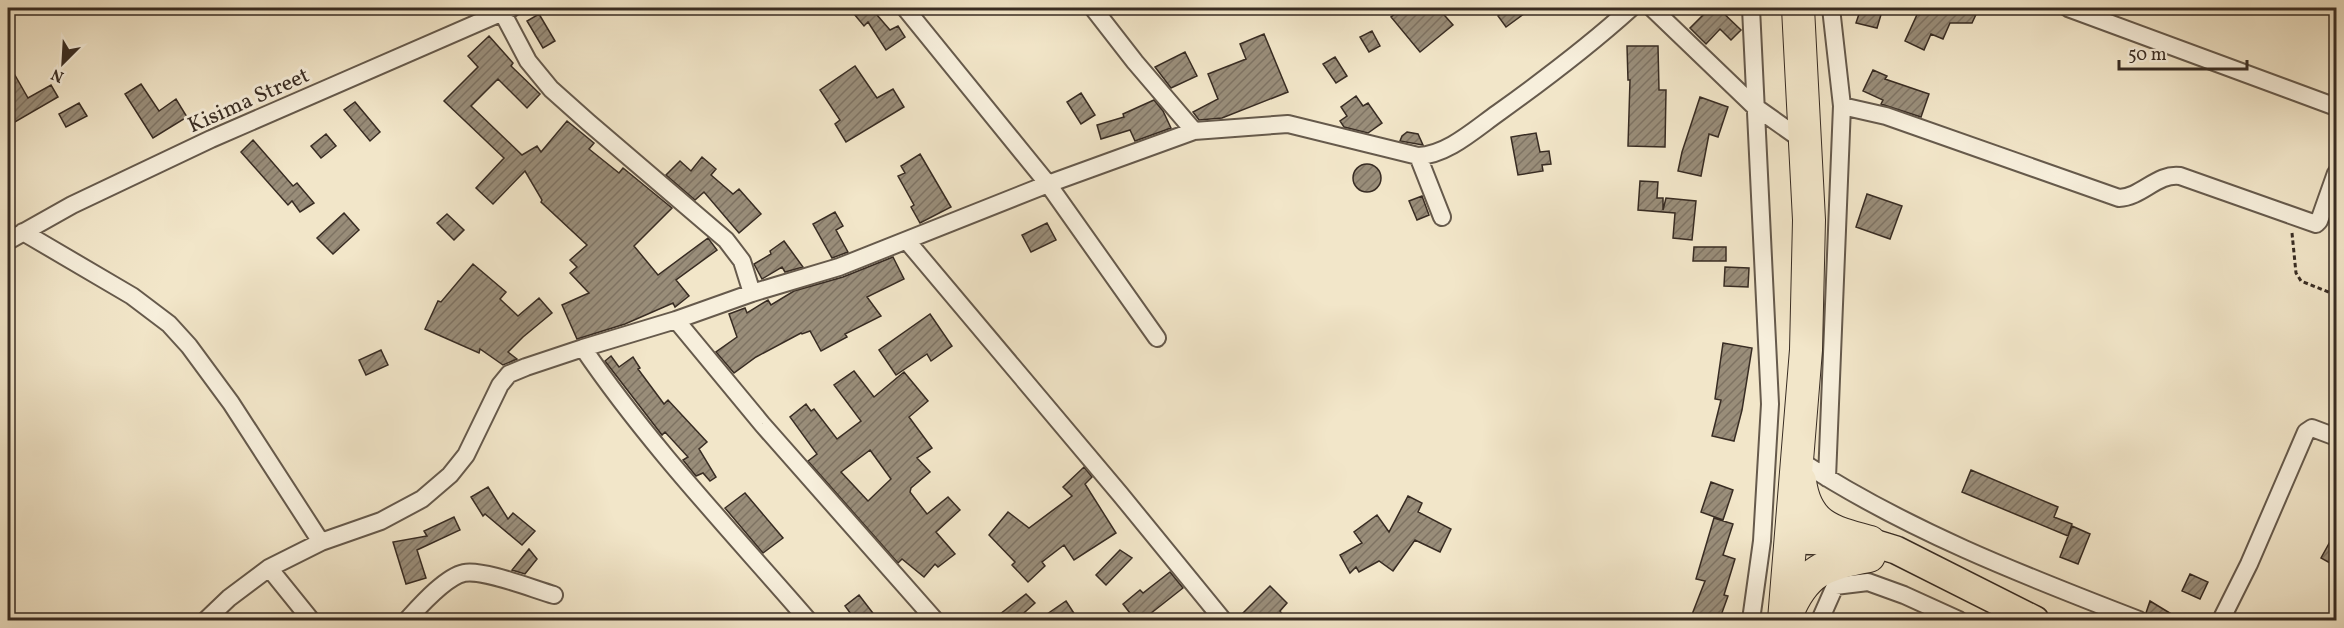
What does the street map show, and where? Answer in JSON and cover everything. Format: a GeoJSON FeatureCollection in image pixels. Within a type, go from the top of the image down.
{"type":"FeatureCollection","features":[{"type":"Feature","properties":{"kind":"highway"},"geometry":{"type":"LineString","coordinates":[[1784,620],[1790,548],[1808,469],[1806,350],[1809,255],[1806,143],[1798,8]]}},
{"type":"Feature","properties":{"kind":"highway"},"geometry":{"type":"LineString","coordinates":[[1808,469],[1802,495],[1808,511],[1818,522],[1870,549]]}},
{"type":"Feature","properties":{"kind":"highway"},"geometry":{"type":"LineString","coordinates":[[1784,620],[1796,595],[1815,573],[1826,566],[1870,549]]}},
{"type":"Feature","properties":{"kind":"main road"},"geometry":{"type":"LineString","coordinates":[[1790,548],[1870,549],[1899,562],[1958,582],[2035,621]]}},
{"type":"Feature","properties":{"kind":"street"},"geometry":{"type":"LineString","coordinates":[[905,8],[1048,184],[1157,338]]}},
{"type":"Feature","properties":{"kind":"street"},"geometry":{"type":"LineString","coordinates":[[1093,8],[1135,62],[1194,131]]}},
{"type":"Feature","properties":{"kind":"street"},"geometry":{"type":"LineString","coordinates":[[206,621],[229,598],[269,568],[321,542],[381,521],[422,498],[450,475],[466,455],[500,385],[509,374],[752,293],[839,267],[1048,184],[1194,131],[1288,124],[1418,156],[1427,156],[1443,150],[1469,134],[1592,43],[1631,8]]}},
{"type":"Feature","properties":{"kind":"street"},"geometry":{"type":"LineString","coordinates":[[1652,8],[1754,106],[1806,143]]}},
{"type":"Feature","properties":{"kind":"street"},"geometry":{"type":"LineString","coordinates":[[1751,8],[1770,404],[1762,541],[1751,621]]}},
{"type":"Feature","properties":{"kind":"street"},"geometry":{"type":"LineString","coordinates":[[1831,8],[1842,106],[1808,469],[1882,510],[1942,538],[2058,590],[2139,621]]}},
{"type":"Feature","properties":{"kind":"street"},"geometry":{"type":"LineString","coordinates":[[2068,8],[2337,107]]}},
{"type":"Feature","properties":{"kind":"street"},"geometry":{"type":"LineString","coordinates":[[505,9],[524,54],[551,89],[726,240],[742,261],[752,293]]}},
{"type":"Feature","properties":{"kind":"street","name":"Kisima Street"},"geometry":{"type":"LineString","coordinates":[[8,241],[72,205],[211,139],[505,9]]}},
{"type":"Feature","properties":{"kind":"street"},"geometry":{"type":"LineString","coordinates":[[1842,106],[1886,116],[2119,198],[2128,198],[2164,177],[2180,176],[2311,224],[2319,221],[2337,173]]}},
{"type":"Feature","properties":{"kind":"street"},"geometry":{"type":"LineString","coordinates":[[1418,156],[1442,217]]}},
{"type":"Feature","properties":{"kind":"street"},"geometry":{"type":"LineString","coordinates":[[23,232],[132,296],[169,324],[189,346],[231,404],[321,542]]}},
{"type":"Feature","properties":{"kind":"street"},"geometry":{"type":"LineString","coordinates":[[907,241],[1113,485],[1223,621]]}},
{"type":"Feature","properties":{"kind":"street"},"geometry":{"type":"LineString","coordinates":[[676,320],[762,424],[935,621]]}},
{"type":"Feature","properties":{"kind":"street"},"geometry":{"type":"LineString","coordinates":[[583,348],[614,394],[662,453],[808,621]]}},
{"type":"Feature","properties":{"kind":"street"},"geometry":{"type":"LineString","coordinates":[[2221,621],[2249,564],[2306,432],[2312,428],[2337,437]]}},
{"type":"Feature","properties":{"kind":"street"},"geometry":{"type":"LineString","coordinates":[[269,568],[310,621]]}},
{"type":"Feature","properties":{"kind":"street"},"geometry":{"type":"LineString","coordinates":[[407,621],[418,607],[449,580],[463,573],[479,573],[554,595]]}},
{"type":"Feature","properties":{"kind":"street"},"geometry":{"type":"LineString","coordinates":[[1820,621],[1835,586],[1868,582],[1905,595],[1959,621]]}},
{"type":"Feature","properties":{"kind":"path"},"geometry":{"type":"LineString","coordinates":[[2293,218],[2292,241],[2296,273],[2301,281],[2308,285],[2337,295]]}},
{"type":"Feature","properties":{"kind":"building"},"geometry":{"type":"Polygon","coordinates":[[[849,8],[871,8],[890,30],[898,26],[905,37],[886,50],[868,22],[864,26],[849,8]]]}},
{"type":"Feature","properties":{"kind":"building"},"geometry":{"type":"Polygon","coordinates":[[[1403,8],[1438,8],[1453,25],[1420,52],[1391,17],[1403,8]]]}},
{"type":"Feature","properties":{"kind":"building"},"geometry":{"type":"Polygon","coordinates":[[[1509,8],[1532,8],[1506,27],[1498,16],[1509,8]]]}},
{"type":"Feature","properties":{"kind":"building"},"geometry":{"type":"Polygon","coordinates":[[[1710,8],[1718,8],[1741,30],[1731,40],[1720,29],[1706,44],[1690,28],[1710,8]]]}},
{"type":"Feature","properties":{"kind":"building"},"geometry":{"type":"Polygon","coordinates":[[[1861,8],[1883,8],[1877,28],[1856,23],[1861,8]]]}},
{"type":"Feature","properties":{"kind":"building"},"geometry":{"type":"Polygon","coordinates":[[[1920,8],[1979,8],[1972,23],[1950,23],[1943,39],[1931,34],[1924,50],[1905,41],[1920,8]]]}},
{"type":"Feature","properties":{"kind":"building"},"geometry":{"type":"Polygon","coordinates":[[[539,14],[555,41],[543,48],[527,21],[539,14]]]}},
{"type":"Feature","properties":{"kind":"building"},"geometry":{"type":"Polygon","coordinates":[[[1372,31],[1380,46],[1369,52],[1360,37],[1372,31]]]}},
{"type":"Feature","properties":{"kind":"building"},"geometry":{"type":"Polygon","coordinates":[[[1264,34],[1288,92],[1222,118],[1199,120],[1193,112],[1218,99],[1208,74],[1246,59],[1240,44],[1264,34]]]}},
{"type":"Feature","properties":{"kind":"building"},"geometry":{"type":"Polygon","coordinates":[[[489,36],[513,63],[511,66],[540,94],[527,108],[498,79],[471,106],[522,155],[537,146],[541,152],[567,121],[594,143],[589,149],[619,173],[623,168],[672,208],[634,246],[658,275],[708,238],[717,250],[676,280],[689,296],[675,307],[673,303],[625,324],[577,339],[562,305],[589,293],[570,273],[577,267],[570,260],[587,245],[541,202],[542,200],[525,171],[493,204],[476,188],[504,158],[444,101],[478,67],[468,56],[489,36]]]}},
{"type":"Feature","properties":{"kind":"building"},"geometry":{"type":"Polygon","coordinates":[[[1627,46],[1658,46],[1659,90],[1666,90],[1665,147],[1628,146],[1630,80],[1628,80],[1627,46]]]}},
{"type":"Feature","properties":{"kind":"building"},"geometry":{"type":"Polygon","coordinates":[[[1185,52],[1197,76],[1171,88],[1155,67],[1185,52]]]}},
{"type":"Feature","properties":{"kind":"building"},"geometry":{"type":"Polygon","coordinates":[[[1335,57],[1347,76],[1336,83],[1323,64],[1335,57]]]}},
{"type":"Feature","properties":{"kind":"building"},"geometry":{"type":"Polygon","coordinates":[[[8,63],[28,98],[51,85],[58,97],[8,126],[8,63]]]}},
{"type":"Feature","properties":{"kind":"building"},"geometry":{"type":"Polygon","coordinates":[[[855,66],[877,98],[893,89],[904,107],[846,142],[835,124],[840,120],[820,90],[855,66]]]}},
{"type":"Feature","properties":{"kind":"building"},"geometry":{"type":"Polygon","coordinates":[[[1873,70],[1887,76],[1885,79],[1929,94],[1921,117],[1881,104],[1883,100],[1863,91],[1873,70]]]}},
{"type":"Feature","properties":{"kind":"building"},"geometry":{"type":"Polygon","coordinates":[[[141,84],[159,111],[176,99],[187,117],[153,138],[125,94],[141,84]]]}},
{"type":"Feature","properties":{"kind":"building"},"geometry":{"type":"Polygon","coordinates":[[[1081,93],[1095,115],[1081,124],[1067,102],[1081,93]]]}},
{"type":"Feature","properties":{"kind":"building"},"geometry":{"type":"Polygon","coordinates":[[[1356,96],[1363,106],[1368,103],[1382,123],[1368,133],[1344,127],[1340,121],[1347,116],[1341,107],[1356,96]]]}},
{"type":"Feature","properties":{"kind":"building"},"geometry":{"type":"Polygon","coordinates":[[[1700,97],[1728,107],[1718,137],[1709,134],[1701,176],[1678,171],[1700,97]]]}},
{"type":"Feature","properties":{"kind":"building"},"geometry":{"type":"Polygon","coordinates":[[[1154,100],[1163,111],[1171,128],[1135,141],[1130,130],[1101,139],[1097,125],[1124,117],[1123,114],[1154,100]]]}},
{"type":"Feature","properties":{"kind":"building"},"geometry":{"type":"Polygon","coordinates":[[[355,102],[380,132],[370,141],[344,110],[355,102]]]}},
{"type":"Feature","properties":{"kind":"building"},"geometry":{"type":"Polygon","coordinates":[[[79,103],[87,116],[66,127],[59,114],[79,103]]]}},
{"type":"Feature","properties":{"kind":"building"},"geometry":{"type":"Polygon","coordinates":[[[1407,132],[1418,134],[1423,145],[1400,141],[1407,132]]]}},
{"type":"Feature","properties":{"kind":"building"},"geometry":{"type":"Polygon","coordinates":[[[1536,133],[1540,152],[1549,151],[1551,164],[1542,165],[1543,171],[1518,175],[1511,137],[1536,133]]]}},
{"type":"Feature","properties":{"kind":"building"},"geometry":{"type":"Polygon","coordinates":[[[326,134],[336,146],[321,158],[311,146],[326,134]]]}},
{"type":"Feature","properties":{"kind":"building"},"geometry":{"type":"Polygon","coordinates":[[[253,140],[293,186],[297,183],[314,203],[300,212],[292,201],[288,205],[241,152],[253,140]]]}},
{"type":"Feature","properties":{"kind":"building"},"geometry":{"type":"Polygon","coordinates":[[[920,154],[951,207],[920,223],[911,207],[914,205],[898,176],[905,173],[901,166],[920,154]]]}},
{"type":"Feature","properties":{"kind":"building"},"geometry":{"type":"Polygon","coordinates":[[[702,157],[716,169],[711,175],[733,194],[739,189],[761,214],[739,233],[704,192],[695,200],[666,175],[680,161],[691,171],[702,157]]]}},
{"type":"Feature","properties":{"kind":"building"},"geometry":{"type":"Polygon","coordinates":[[[1367,164],[1377,168],[1381,178],[1377,188],[1367,192],[1357,188],[1353,178],[1357,168],[1367,164]]]}},
{"type":"Feature","properties":{"kind":"building"},"geometry":{"type":"Polygon","coordinates":[[[1640,181],[1658,182],[1657,198],[1663,198],[1663,210],[1666,198],[1696,201],[1692,240],[1673,238],[1675,213],[1638,210],[1640,181]]]}},
{"type":"Feature","properties":{"kind":"building"},"geometry":{"type":"Polygon","coordinates":[[[1867,194],[1902,206],[1890,239],[1856,227],[1867,194]]]}},
{"type":"Feature","properties":{"kind":"building"},"geometry":{"type":"Polygon","coordinates":[[[1422,196],[1429,215],[1417,220],[1409,201],[1422,196]]]}},
{"type":"Feature","properties":{"kind":"building"},"geometry":{"type":"Polygon","coordinates":[[[835,212],[843,226],[836,230],[848,252],[832,258],[813,224],[835,212]]]}},
{"type":"Feature","properties":{"kind":"building"},"geometry":{"type":"Polygon","coordinates":[[[344,213],[359,230],[333,254],[317,238],[344,213]]]}},
{"type":"Feature","properties":{"kind":"building"},"geometry":{"type":"Polygon","coordinates":[[[447,214],[464,230],[454,240],[437,223],[447,214]]]}},
{"type":"Feature","properties":{"kind":"building"},"geometry":{"type":"Polygon","coordinates":[[[1047,223],[1056,240],[1031,252],[1022,235],[1047,223]]]}},
{"type":"Feature","properties":{"kind":"building"},"geometry":{"type":"Polygon","coordinates":[[[784,241],[803,267],[785,272],[782,267],[762,279],[754,264],[771,254],[770,251],[784,241]]]}},
{"type":"Feature","properties":{"kind":"building"},"geometry":{"type":"Polygon","coordinates":[[[1694,247],[1726,247],[1726,261],[1693,261],[1694,247]]]}},
{"type":"Feature","properties":{"kind":"building"},"geometry":{"type":"Polygon","coordinates":[[[893,257],[904,279],[867,297],[881,316],[845,334],[847,337],[821,351],[810,331],[801,333],[756,357],[734,373],[716,352],[737,337],[729,314],[745,308],[747,313],[768,300],[771,305],[794,291],[843,277],[893,257]]]}},
{"type":"Feature","properties":{"kind":"building"},"geometry":{"type":"Polygon","coordinates":[[[473,264],[506,292],[500,299],[518,316],[539,298],[552,313],[508,352],[517,359],[503,365],[480,349],[479,353],[425,329],[438,301],[441,302],[473,264]]]}},
{"type":"Feature","properties":{"kind":"building"},"geometry":{"type":"Polygon","coordinates":[[[1725,267],[1749,268],[1748,287],[1724,286],[1725,267]]]}},
{"type":"Feature","properties":{"kind":"building"},"geometry":{"type":"Polygon","coordinates":[[[930,314],[952,346],[931,361],[927,354],[896,375],[879,350],[930,314]]]}},
{"type":"Feature","properties":{"kind":"building"},"geometry":{"type":"Polygon","coordinates":[[[1723,343],[1752,348],[1742,410],[1734,441],[1712,436],[1721,400],[1715,399],[1723,343]]]}},
{"type":"Feature","properties":{"kind":"building"},"geometry":{"type":"Polygon","coordinates":[[[381,350],[388,365],[366,375],[359,360],[381,350]]]}},
{"type":"Feature","properties":{"kind":"building"},"geometry":{"type":"Polygon","coordinates":[[[611,356],[619,367],[633,357],[640,368],[638,369],[664,404],[668,400],[707,442],[699,449],[716,477],[710,481],[703,473],[696,476],[683,460],[688,457],[665,432],[662,435],[605,361],[611,356]]]}},
{"type":"Feature","properties":{"kind":"building"},"geometry":{"type":"Polygon","coordinates":[[[854,371],[874,397],[904,372],[928,401],[909,417],[932,448],[917,458],[930,472],[911,488],[910,492],[927,514],[948,497],[960,510],[936,532],[955,554],[938,567],[935,564],[924,577],[902,559],[898,563],[808,461],[817,454],[790,417],[806,404],[811,411],[814,409],[837,439],[861,421],[834,385],[854,371]],[[870,450],[841,472],[868,501],[891,479],[870,450]]]}},
{"type":"Feature","properties":{"kind":"building"},"geometry":{"type":"Polygon","coordinates":[[[1084,467],[1092,477],[1085,484],[1116,533],[1074,560],[1064,545],[1042,562],[1045,566],[1028,582],[1012,565],[1015,562],[989,535],[1008,512],[1029,528],[1072,496],[1063,487],[1084,467]]]}},
{"type":"Feature","properties":{"kind":"building"},"geometry":{"type":"Polygon","coordinates":[[[1971,470],[2058,507],[2054,517],[2072,524],[2068,536],[1962,492],[1971,470]]]}},
{"type":"Feature","properties":{"kind":"building"},"geometry":{"type":"Polygon","coordinates":[[[1711,482],[1733,490],[1723,520],[1701,512],[1711,482]]]}},
{"type":"Feature","properties":{"kind":"building"},"geometry":{"type":"Polygon","coordinates":[[[488,487],[508,519],[513,513],[535,531],[522,545],[485,514],[483,516],[471,497],[488,487]]]}},
{"type":"Feature","properties":{"kind":"building"},"geometry":{"type":"Polygon","coordinates":[[[745,493],[783,538],[763,553],[725,508],[745,493]]]}},
{"type":"Feature","properties":{"kind":"building"},"geometry":{"type":"Polygon","coordinates":[[[1408,496],[1422,503],[1418,512],[1451,529],[1440,552],[1415,540],[1393,571],[1379,561],[1359,572],[1356,567],[1350,573],[1340,555],[1362,543],[1354,532],[1377,515],[1389,532],[1408,496]]]}},
{"type":"Feature","properties":{"kind":"building"},"geometry":{"type":"Polygon","coordinates":[[[454,517],[460,530],[417,550],[426,578],[406,584],[393,542],[427,536],[424,531],[454,517]]]}},
{"type":"Feature","properties":{"kind":"building"},"geometry":{"type":"Polygon","coordinates":[[[1714,518],[1733,524],[1723,555],[1735,559],[1724,595],[1728,596],[1719,621],[1701,621],[1691,617],[1705,581],[1696,579],[1714,518]]]}},
{"type":"Feature","properties":{"kind":"building"},"geometry":{"type":"Polygon","coordinates":[[[2072,526],[2090,534],[2078,564],[2060,557],[2072,526]]]}},
{"type":"Feature","properties":{"kind":"building"},"geometry":{"type":"Polygon","coordinates":[[[2337,529],[2337,567],[2321,558],[2337,529]]]}},
{"type":"Feature","properties":{"kind":"building"},"geometry":{"type":"Polygon","coordinates":[[[529,549],[537,559],[525,574],[512,570],[529,549]]]}},
{"type":"Feature","properties":{"kind":"building"},"geometry":{"type":"Polygon","coordinates":[[[1120,550],[1132,558],[1106,585],[1096,575],[1120,550]]]}},
{"type":"Feature","properties":{"kind":"building"},"geometry":{"type":"Polygon","coordinates":[[[1170,572],[1183,588],[1141,621],[1136,621],[1123,604],[1140,590],[1143,593],[1170,572]]]}},
{"type":"Feature","properties":{"kind":"building"},"geometry":{"type":"Polygon","coordinates":[[[2190,574],[2208,582],[2200,599],[2182,591],[2190,574]]]}},
{"type":"Feature","properties":{"kind":"building"},"geometry":{"type":"Polygon","coordinates":[[[1270,586],[1287,603],[1280,611],[1287,621],[1235,621],[1270,586]]]}},
{"type":"Feature","properties":{"kind":"building"},"geometry":{"type":"Polygon","coordinates":[[[1026,594],[1035,603],[1015,621],[991,621],[1026,594]]]}},
{"type":"Feature","properties":{"kind":"building"},"geometry":{"type":"Polygon","coordinates":[[[859,595],[879,621],[856,621],[845,606],[859,595]]]}},
{"type":"Feature","properties":{"kind":"building"},"geometry":{"type":"Polygon","coordinates":[[[1066,601],[1079,621],[1037,621],[1066,601]]]}},
{"type":"Feature","properties":{"kind":"building"},"geometry":{"type":"Polygon","coordinates":[[[2150,601],[2183,621],[2154,621],[2149,618],[2146,613],[2150,601]]]}}]}
